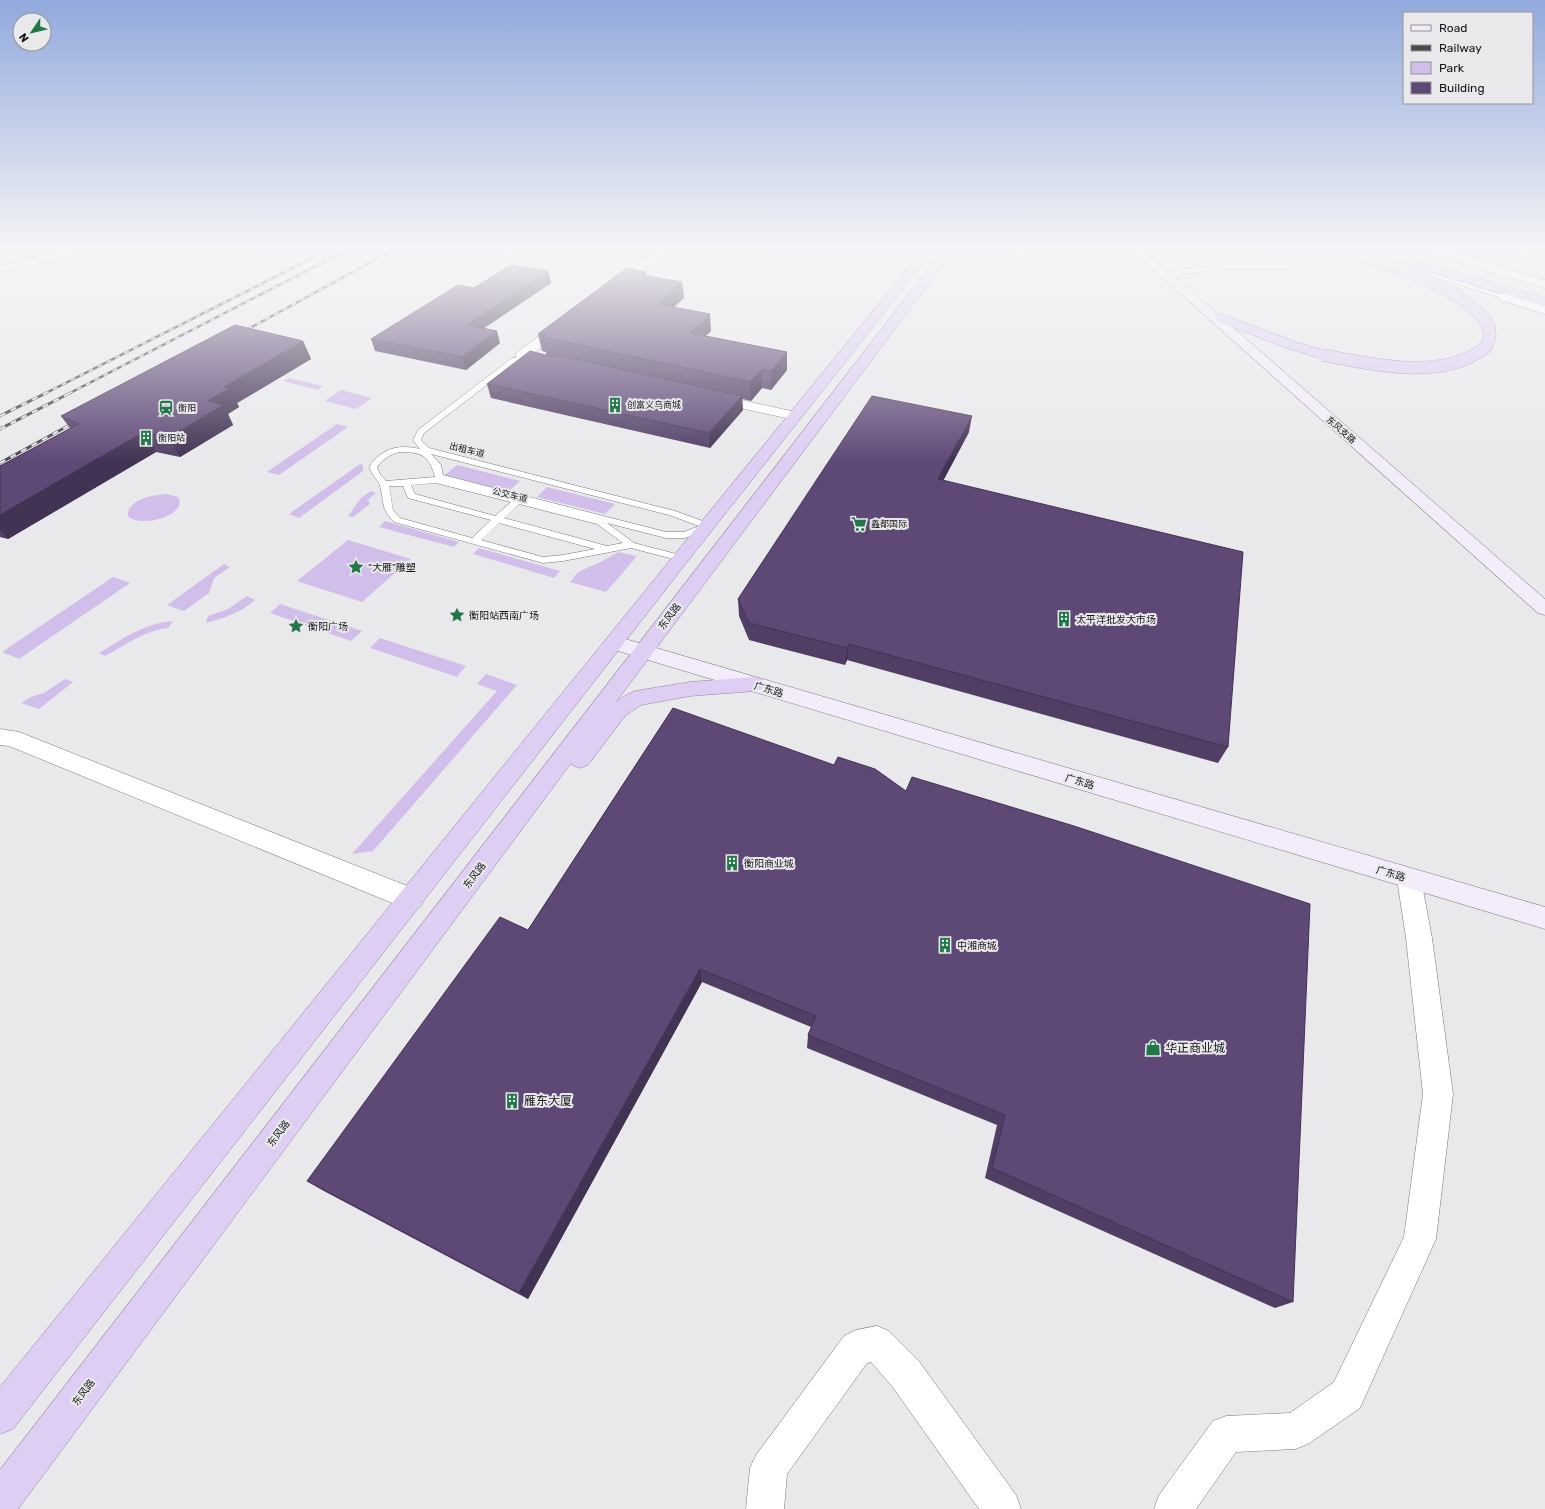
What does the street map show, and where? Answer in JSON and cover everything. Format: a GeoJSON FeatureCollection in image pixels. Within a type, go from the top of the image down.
{"type":"FeatureCollection","features":[{"type":"Feature","properties":{"kind":"highway"},"geometry":{"type":"LineString","coordinates":[[0,1416],[681,558],[872,320]]}},
{"type":"Feature","properties":{"kind":"highway","name":"东风路"},"geometry":{"type":"LineString","coordinates":[[0,1501],[643,651],[895,320]]}},
{"type":"Feature","properties":{"kind":"highway"},"geometry":{"type":"LineString","coordinates":[[1227,320],[1291,345],[1354,362],[1395,367],[1431,367],[1464,362],[1478,355],[1487,345],[1491,334],[1485,320]]}},
{"type":"Feature","properties":{"kind":"highway"},"geometry":{"type":"LineString","coordinates":[[440,920],[544,804],[618,711],[635,699],[690,689],[755,684]]}},
{"type":"Feature","properties":{"kind":"main road","name":"东风支路"},"geometry":{"type":"LineString","coordinates":[[1217,320],[1545,609]]}},
{"type":"Feature","properties":{"kind":"main road","name":"东风支路"},"geometry":{"type":"LineString","coordinates":[[1224,320],[1545,597]]}},
{"type":"Feature","properties":{"kind":"main road","name":"广东路"},"geometry":{"type":"LineString","coordinates":[[615,643],[1545,918]]}},
{"type":"Feature","properties":{"kind":"street"},"geometry":{"type":"LineString","coordinates":[[521,358],[570,320]]}},
{"type":"Feature","properties":{"kind":"street"},"geometry":{"type":"LineString","coordinates":[[521,358],[546,362]]}},
{"type":"Feature","properties":{"kind":"street"},"geometry":{"type":"LineString","coordinates":[[704,395],[795,416]]}},
{"type":"Feature","properties":{"kind":"street"},"geometry":{"type":"LineString","coordinates":[[4,740],[411,900]]}},
{"type":"Feature","properties":{"kind":"street"},"geometry":{"type":"LineString","coordinates":[[1173,1509],[1226,1434],[1295,1431],[1347,1395],[1420,1239],[1438,1094],[1419,938],[1409,879]]}},
{"type":"Feature","properties":{"kind":"street"},"geometry":{"type":"LineString","coordinates":[[764,1509],[769,1468],[856,1348],[877,1343],[905,1373],[1002,1509]]}},
{"type":"Feature","properties":{"kind":"lane","name":"出租车道"},"geometry":{"type":"LineString","coordinates":[[521,358],[421,432],[417,440],[420,445],[426,450],[639,504],[672,513],[708,526]]}},
{"type":"Feature","properties":{"kind":"lane","name":"公交车道"},"geometry":{"type":"LineString","coordinates":[[384,484],[379,480],[373,471],[373,467],[377,460],[394,452],[411,449],[425,452],[435,460],[439,470],[439,477],[519,499],[666,536],[685,535],[708,526]]}},
{"type":"Feature","properties":{"kind":"lane"},"geometry":{"type":"LineString","coordinates":[[631,545],[563,558],[543,560],[397,520],[389,511],[384,484],[436,480],[519,499],[600,522],[631,545],[681,558]]}},
{"type":"Feature","properties":{"kind":"lane"},"geometry":{"type":"LineString","coordinates":[[406,483],[410,496],[607,549]]}},
{"type":"Feature","properties":{"kind":"lane"},"geometry":{"type":"LineString","coordinates":[[474,541],[519,499]]}},
{"type":"Feature","properties":{"kind":"green space"},"geometry":{"type":"Polygon","coordinates":[[[289,378],[323,386],[318,390],[283,381],[289,378]]]}},
{"type":"Feature","properties":{"kind":"green space"},"geometry":{"type":"Polygon","coordinates":[[[341,390],[372,398],[356,409],[325,401],[341,390]]]}},
{"type":"Feature","properties":{"kind":"green space"},"geometry":{"type":"Polygon","coordinates":[[[337,424],[348,427],[279,475],[267,472],[337,424]]]}},
{"type":"Feature","properties":{"kind":"green space"},"geometry":{"type":"Polygon","coordinates":[[[360,464],[363,465],[363,471],[299,518],[289,514],[360,464]]]}},
{"type":"Feature","properties":{"kind":"green space"},"geometry":{"type":"Polygon","coordinates":[[[457,465],[520,481],[509,491],[445,475],[457,465]]]}},
{"type":"Feature","properties":{"kind":"green space"},"geometry":{"type":"Polygon","coordinates":[[[547,487],[615,504],[605,514],[537,497],[547,487]]]}},
{"type":"Feature","properties":{"kind":"green space"},"geometry":{"type":"Polygon","coordinates":[[[371,491],[376,493],[368,500],[370,504],[353,517],[348,516],[361,498],[371,491]]]}},
{"type":"Feature","properties":{"kind":"green space"},"geometry":{"type":"Polygon","coordinates":[[[166,494],[178,497],[180,504],[177,509],[170,514],[162,518],[143,521],[134,520],[128,516],[129,510],[136,502],[154,495],[166,494]]]}},
{"type":"Feature","properties":{"kind":"green space"},"geometry":{"type":"Polygon","coordinates":[[[385,521],[459,542],[454,547],[379,527],[385,521]]]}},
{"type":"Feature","properties":{"kind":"green space"},"geometry":{"type":"Polygon","coordinates":[[[348,540],[411,559],[362,602],[297,581],[348,540]]]}},
{"type":"Feature","properties":{"kind":"green space"},"geometry":{"type":"Polygon","coordinates":[[[479,548],[560,571],[554,578],[473,554],[479,548]]]}},
{"type":"Feature","properties":{"kind":"green space"},"geometry":{"type":"Polygon","coordinates":[[[618,552],[637,556],[606,592],[570,582],[578,572],[601,562],[618,552]]]}},
{"type":"Feature","properties":{"kind":"green space"},"geometry":{"type":"Polygon","coordinates":[[[224,564],[230,567],[214,578],[209,593],[184,611],[167,605],[224,564]]]}},
{"type":"Feature","properties":{"kind":"green space"},"geometry":{"type":"Polygon","coordinates":[[[113,577],[130,583],[19,659],[2,652],[113,577]]]}},
{"type":"Feature","properties":{"kind":"green space"},"geometry":{"type":"Polygon","coordinates":[[[247,596],[255,600],[238,612],[206,623],[208,616],[228,609],[247,596]]]}},
{"type":"Feature","properties":{"kind":"green space"},"geometry":{"type":"Polygon","coordinates":[[[280,604],[362,631],[351,641],[270,613],[280,604]]]}},
{"type":"Feature","properties":{"kind":"green space"},"geometry":{"type":"Polygon","coordinates":[[[173,621],[168,628],[160,629],[144,635],[105,656],[99,653],[143,628],[163,622],[173,621]]]}},
{"type":"Feature","properties":{"kind":"green space"},"geometry":{"type":"Polygon","coordinates":[[[380,638],[466,666],[457,677],[370,648],[380,638]]]}},
{"type":"Feature","properties":{"kind":"green space"},"geometry":{"type":"Polygon","coordinates":[[[486,674],[517,685],[373,851],[352,854],[497,691],[477,684],[486,674]]]}},
{"type":"Feature","properties":{"kind":"green space"},"geometry":{"type":"Polygon","coordinates":[[[65,679],[73,682],[39,709],[21,703],[31,697],[44,693],[65,679]]]}},
{"type":"Feature","properties":{"kind":"building"},"geometry":{"type":"Polygon","coordinates":[[[401,320],[474,320],[467,325],[497,331],[462,357],[371,339],[401,320]]]}},
{"type":"Feature","properties":{"kind":"building"},"geometry":{"type":"Polygon","coordinates":[[[556,320],[703,320],[690,333],[787,352],[771,371],[762,370],[750,382],[543,337],[546,335],[538,334],[556,320]]]}},
{"type":"Feature","properties":{"kind":"building"},"geometry":{"type":"Polygon","coordinates":[[[235,325],[303,341],[224,387],[230,388],[207,401],[223,405],[169,438],[144,432],[0,515],[0,466],[79,424],[61,416],[235,325]]]}},
{"type":"Feature","properties":{"kind":"building"},"geometry":{"type":"Polygon","coordinates":[[[530,351],[553,357],[557,355],[742,396],[709,433],[487,384],[530,351]]]}},
{"type":"Feature","properties":{"kind":"building"},"geometry":{"type":"Polygon","coordinates":[[[872,396],[972,416],[938,479],[1243,552],[1228,747],[849,644],[847,648],[749,623],[738,599],[872,396]]]}},
{"type":"Feature","properties":{"kind":"building"},"geometry":{"type":"Polygon","coordinates":[[[673,708],[834,765],[838,757],[875,769],[906,791],[912,777],[1074,826],[1310,904],[1293,1302],[992,1168],[1005,1115],[808,1035],[816,1016],[700,969],[519,1293],[307,1181],[500,917],[528,930],[673,708]]]}},
{"type":"Feature","properties":{"kind":"railway"},"geometry":{"type":"LineString","coordinates":[[44,394],[189,320]]}},
{"type":"Feature","properties":{"kind":"railway"},"geometry":{"type":"LineString","coordinates":[[68,394],[211,320]]}},
{"type":"Feature","properties":{"kind":"railway"},"geometry":{"type":"LineString","coordinates":[[239,334],[264,320]]}},
{"type":"Feature","properties":{"kind":"railway"},"geometry":{"type":"LineString","coordinates":[[0,429],[70,393]]}},
{"type":"Feature","properties":{"kind":"railway"},"geometry":{"type":"LineString","coordinates":[[0,416],[44,394]]}},
{"type":"Feature","properties":{"kind":"railway"},"geometry":{"type":"LineString","coordinates":[[0,463],[77,421]]}},
{"type":"Feature","properties":{"kind":"place","name":"创富义乌商城"},"geometry":{"type":"Point","coordinates":[615,405]}},
{"type":"Feature","properties":{"kind":"place","name":"衡阳"},"geometry":{"type":"Point","coordinates":[166,408]}},
{"type":"Feature","properties":{"kind":"place","name":"衡阳站"},"geometry":{"type":"Point","coordinates":[146,438]}},
{"type":"Feature","properties":{"kind":"place","name":"鑫都国际"},"geometry":{"type":"Point","coordinates":[859,524]}},
{"type":"Feature","properties":{"kind":"place","name":"“大雁”雕塑"},"geometry":{"type":"Point","coordinates":[356,567]}},
{"type":"Feature","properties":{"kind":"place","name":"衡阳站西南广场"},"geometry":{"type":"Point","coordinates":[457,615]}},
{"type":"Feature","properties":{"kind":"place","name":"太平洋批发大市场"},"geometry":{"type":"Point","coordinates":[1064,619]}},
{"type":"Feature","properties":{"kind":"place","name":"衡阳广场"},"geometry":{"type":"Point","coordinates":[296,626]}},
{"type":"Feature","properties":{"kind":"place","name":"衡阳商业城"},"geometry":{"type":"Point","coordinates":[732,863]}},
{"type":"Feature","properties":{"kind":"place","name":"中湘商城"},"geometry":{"type":"Point","coordinates":[945,945]}},
{"type":"Feature","properties":{"kind":"place","name":"华正商业城"},"geometry":{"type":"Point","coordinates":[1153,1048]}},
{"type":"Feature","properties":{"kind":"place","name":"雁东大厦"},"geometry":{"type":"Point","coordinates":[512,1101]}}]}
